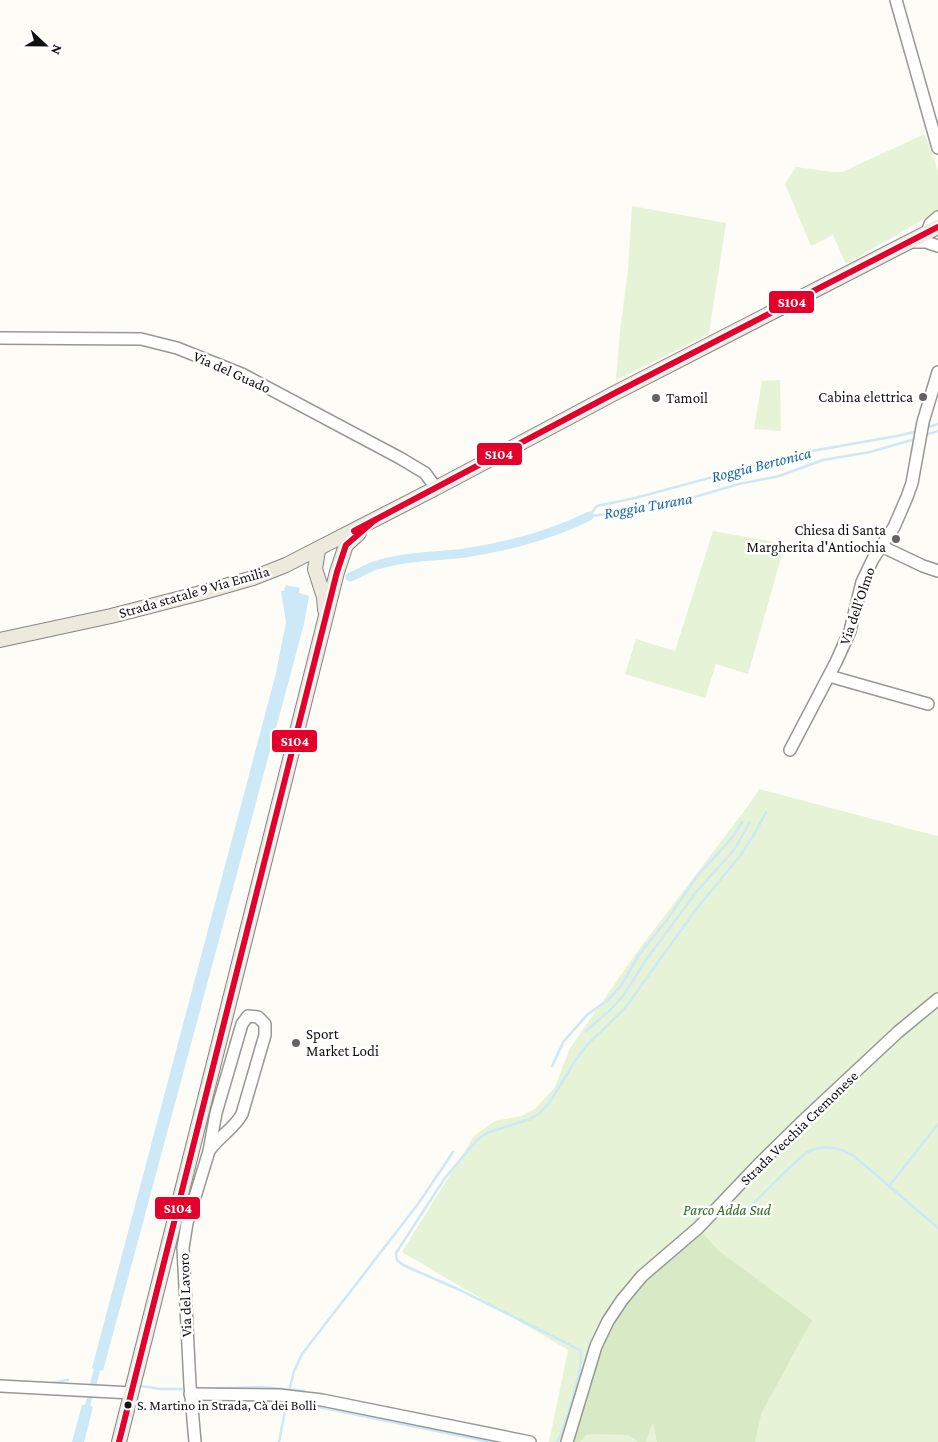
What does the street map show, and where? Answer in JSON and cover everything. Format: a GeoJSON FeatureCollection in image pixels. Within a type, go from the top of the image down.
{"type":"FeatureCollection","features":[{"type":"Feature","properties":{"kind":"main road","name":"Strada statale 9 Via Emilia"},"geometry":{"type":"LineString","coordinates":[[0,640],[111,616],[197,594],[253,578],[286,565],[935,227]]}},
{"type":"Feature","properties":{"kind":"main road"},"geometry":{"type":"LineString","coordinates":[[119,1442],[337,572],[346,545],[354,536],[375,520]]}},
{"type":"Feature","properties":{"kind":"main road"},"geometry":{"type":"LineString","coordinates":[[325,619],[324,597],[315,569],[318,550],[326,554],[337,572]]}},
{"type":"Feature","properties":{"kind":"main road"},"geometry":{"type":"LineString","coordinates":[[286,565],[302,567],[320,584]]}},
{"type":"Feature","properties":{"kind":"street"},"geometry":{"type":"LineString","coordinates":[[896,0],[938,148]]}},
{"type":"Feature","properties":{"kind":"street"},"geometry":{"type":"LineString","coordinates":[[907,243],[921,241],[938,246]]}},
{"type":"Feature","properties":{"kind":"street","name":"Via del Guado"},"geometry":{"type":"LineString","coordinates":[[0,338],[141,339],[177,348],[242,374],[400,458],[426,473],[436,488]]}},
{"type":"Feature","properties":{"kind":"street","name":"Via dell’Olmo"},"geometry":{"type":"LineString","coordinates":[[790,750],[829,676],[850,631],[862,582],[873,559],[894,526],[907,497],[912,483],[922,426],[938,372]]}},
{"type":"Feature","properties":{"kind":"street"},"geometry":{"type":"LineString","coordinates":[[881,546],[938,571]]}},
{"type":"Feature","properties":{"kind":"street"},"geometry":{"type":"LineString","coordinates":[[829,676],[928,704]]}},
{"type":"Feature","properties":{"kind":"street","name":"Strada Vecchia Cremonese"},"geometry":{"type":"LineString","coordinates":[[567,1442],[598,1340],[617,1308],[642,1276],[698,1228],[807,1117],[898,1032],[938,998]]}},
{"type":"Feature","properties":{"kind":"street","name":"Via del Lavoro"},"geometry":{"type":"LineString","coordinates":[[194,1442],[183,1248],[187,1223],[209,1151],[216,1114],[242,1024],[248,1016],[258,1017],[265,1024],[265,1034],[242,1114],[233,1126]]}},
{"type":"Feature","properties":{"kind":"street"},"geometry":{"type":"LineString","coordinates":[[209,1151],[218,1139],[233,1126],[222,1122],[216,1114]]}},
{"type":"Feature","properties":{"kind":"street"},"geometry":{"type":"LineString","coordinates":[[0,1386],[132,1393]]}},
{"type":"Feature","properties":{"kind":"street"},"geometry":{"type":"LineString","coordinates":[[190,1390],[322,1400],[530,1442]]}},
{"type":"Feature","properties":{"kind":"green space"},"geometry":{"type":"Polygon","coordinates":[[[925,134],[938,171],[938,211],[846,264],[833,235],[811,246],[785,184],[796,167],[842,172],[925,134]]]}},
{"type":"Feature","properties":{"kind":"green space"},"geometry":{"type":"Polygon","coordinates":[[[632,206],[726,223],[709,334],[616,380],[628,270],[632,206]]]}},
{"type":"Feature","properties":{"kind":"green space"},"geometry":{"type":"Polygon","coordinates":[[[780,380],[781,431],[754,429],[762,381],[780,380]]]}},
{"type":"Feature","properties":{"kind":"green space"},"geometry":{"type":"Polygon","coordinates":[[[713,531],[785,544],[748,674],[716,664],[705,698],[625,674],[636,639],[675,651],[713,531]]]}},
{"type":"Feature","properties":{"kind":"green space","name":"Parco Adda Sud"},"geometry":{"type":"Polygon","coordinates":[[[759,789],[938,835],[938,1442],[549,1442],[568,1350],[402,1252],[474,1136],[495,1121],[521,1116],[535,1109],[555,1087],[570,1048],[637,952],[759,789]]]}},
{"type":"Feature","properties":{"kind":"green space"},"geometry":{"type":"Polygon","coordinates":[[[698,1228],[718,1250],[812,1320],[762,1412],[755,1442],[657,1442],[653,1422],[646,1442],[638,1442],[627,1435],[593,1434],[586,1435],[580,1442],[567,1442],[587,1375],[622,1300],[698,1228]]]}},
{"type":"Feature","properties":{"kind":"water"},"geometry":{"type":"Polygon","coordinates":[[[286,585],[300,588],[299,593],[309,596],[304,624],[103,1371],[100,1370],[96,1387],[89,1387],[94,1369],[92,1368],[276,673],[286,622],[281,591],[284,591],[286,585]]]}},
{"type":"Feature","properties":{"kind":"water"},"geometry":{"type":"Polygon","coordinates":[[[88,1396],[93,1397],[90,1405],[93,1407],[84,1442],[72,1442],[82,1405],[85,1405],[88,1396]]]}},
{"type":"Feature","properties":{"kind":"waterway","name":"Roggia Bertonica"},"geometry":{"type":"LineString","coordinates":[[926,428],[938,424]]}},
{"type":"Feature","properties":{"kind":"waterway","name":"Roggia Bertonica"},"geometry":{"type":"LineString","coordinates":[[589,516],[597,506],[635,498],[806,452],[919,431]]}},
{"type":"Feature","properties":{"kind":"waterway","name":"Roggia Turana"},"geometry":{"type":"LineString","coordinates":[[925,435],[938,431]]}},
{"type":"Feature","properties":{"kind":"waterway","name":"Roggia Turana"},"geometry":{"type":"LineString","coordinates":[[589,516],[610,514],[650,504],[691,498],[739,484],[779,476],[823,460],[870,452],[915,439]]}},
{"type":"Feature","properties":{"kind":"waterway"},"geometry":{"type":"LineString","coordinates":[[350,577],[374,566],[396,560],[465,553],[513,543],[544,535],[589,516]]}},
{"type":"Feature","properties":{"kind":"waterway"},"geometry":{"type":"LineString","coordinates":[[557,1442],[577,1381],[581,1357],[580,1350],[462,1291],[403,1265],[397,1260],[396,1253],[445,1178],[477,1140],[487,1133],[530,1119],[540,1113],[550,1102],[575,1061],[588,1044],[625,1008],[697,908],[740,856],[766,812]]}},
{"type":"Feature","properties":{"kind":"waterway"},"geometry":{"type":"LineString","coordinates":[[552,1066],[564,1041],[587,1015],[609,999],[620,987],[639,955],[699,874],[732,838],[742,822]]}},
{"type":"Feature","properties":{"kind":"waterway"},"geometry":{"type":"LineString","coordinates":[[586,1031],[623,996],[646,960],[697,891],[734,850],[750,822]]}},
{"type":"Feature","properties":{"kind":"waterway"},"geometry":{"type":"LineString","coordinates":[[890,1185],[938,1124]]}},
{"type":"Feature","properties":{"kind":"waterway"},"geometry":{"type":"LineString","coordinates":[[741,1217],[803,1155],[817,1148],[830,1148],[843,1150],[854,1156],[938,1228]]}},
{"type":"Feature","properties":{"kind":"waterway"},"geometry":{"type":"LineString","coordinates":[[289,1392],[294,1371],[302,1354],[418,1204],[453,1152]]}},
{"type":"Feature","properties":{"kind":"waterway"},"geometry":{"type":"LineString","coordinates":[[51,1383],[68,1380]]}},
{"type":"Feature","properties":{"kind":"waterway"},"geometry":{"type":"LineString","coordinates":[[141,1386],[161,1389],[186,1389]]}},
{"type":"Feature","properties":{"kind":"waterway"},"geometry":{"type":"LineString","coordinates":[[202,1389],[262,1387],[304,1391]]}},
{"type":"Feature","properties":{"kind":"waterway"},"geometry":{"type":"LineString","coordinates":[[279,1442],[287,1401]]}},
{"type":"Feature","properties":{"kind":"waterway"},"geometry":{"type":"LineString","coordinates":[[309,1405],[490,1442]]}},
{"type":"Feature","properties":{"kind":"transit line","name":"S104"},"geometry":{"type":"LineString","coordinates":[[354,531],[613,394],[938,227]]}},
{"type":"Feature","properties":{"kind":"transit line","name":"S104"},"geometry":{"type":"LineString","coordinates":[[119,1442],[337,572],[346,545],[375,520]]}},
{"type":"Feature","properties":{"kind":"place","name":"Cabina elettrica"},"geometry":{"type":"Point","coordinates":[923,397]}},
{"type":"Feature","properties":{"kind":"place","name":"Tamoil"},"geometry":{"type":"Point","coordinates":[656,398]}},
{"type":"Feature","properties":{"kind":"place","name":"Chiesa di Santa Margherita d'Antiochia"},"geometry":{"type":"Point","coordinates":[896,539]}},
{"type":"Feature","properties":{"kind":"place","name":"Sport Market Lodi"},"geometry":{"type":"Point","coordinates":[296,1043]}},
{"type":"Feature","properties":{"kind":"place","name":"S. Martino in Strada, Cà dei Bolli"},"geometry":{"type":"Point","coordinates":[128,1405]}}]}
